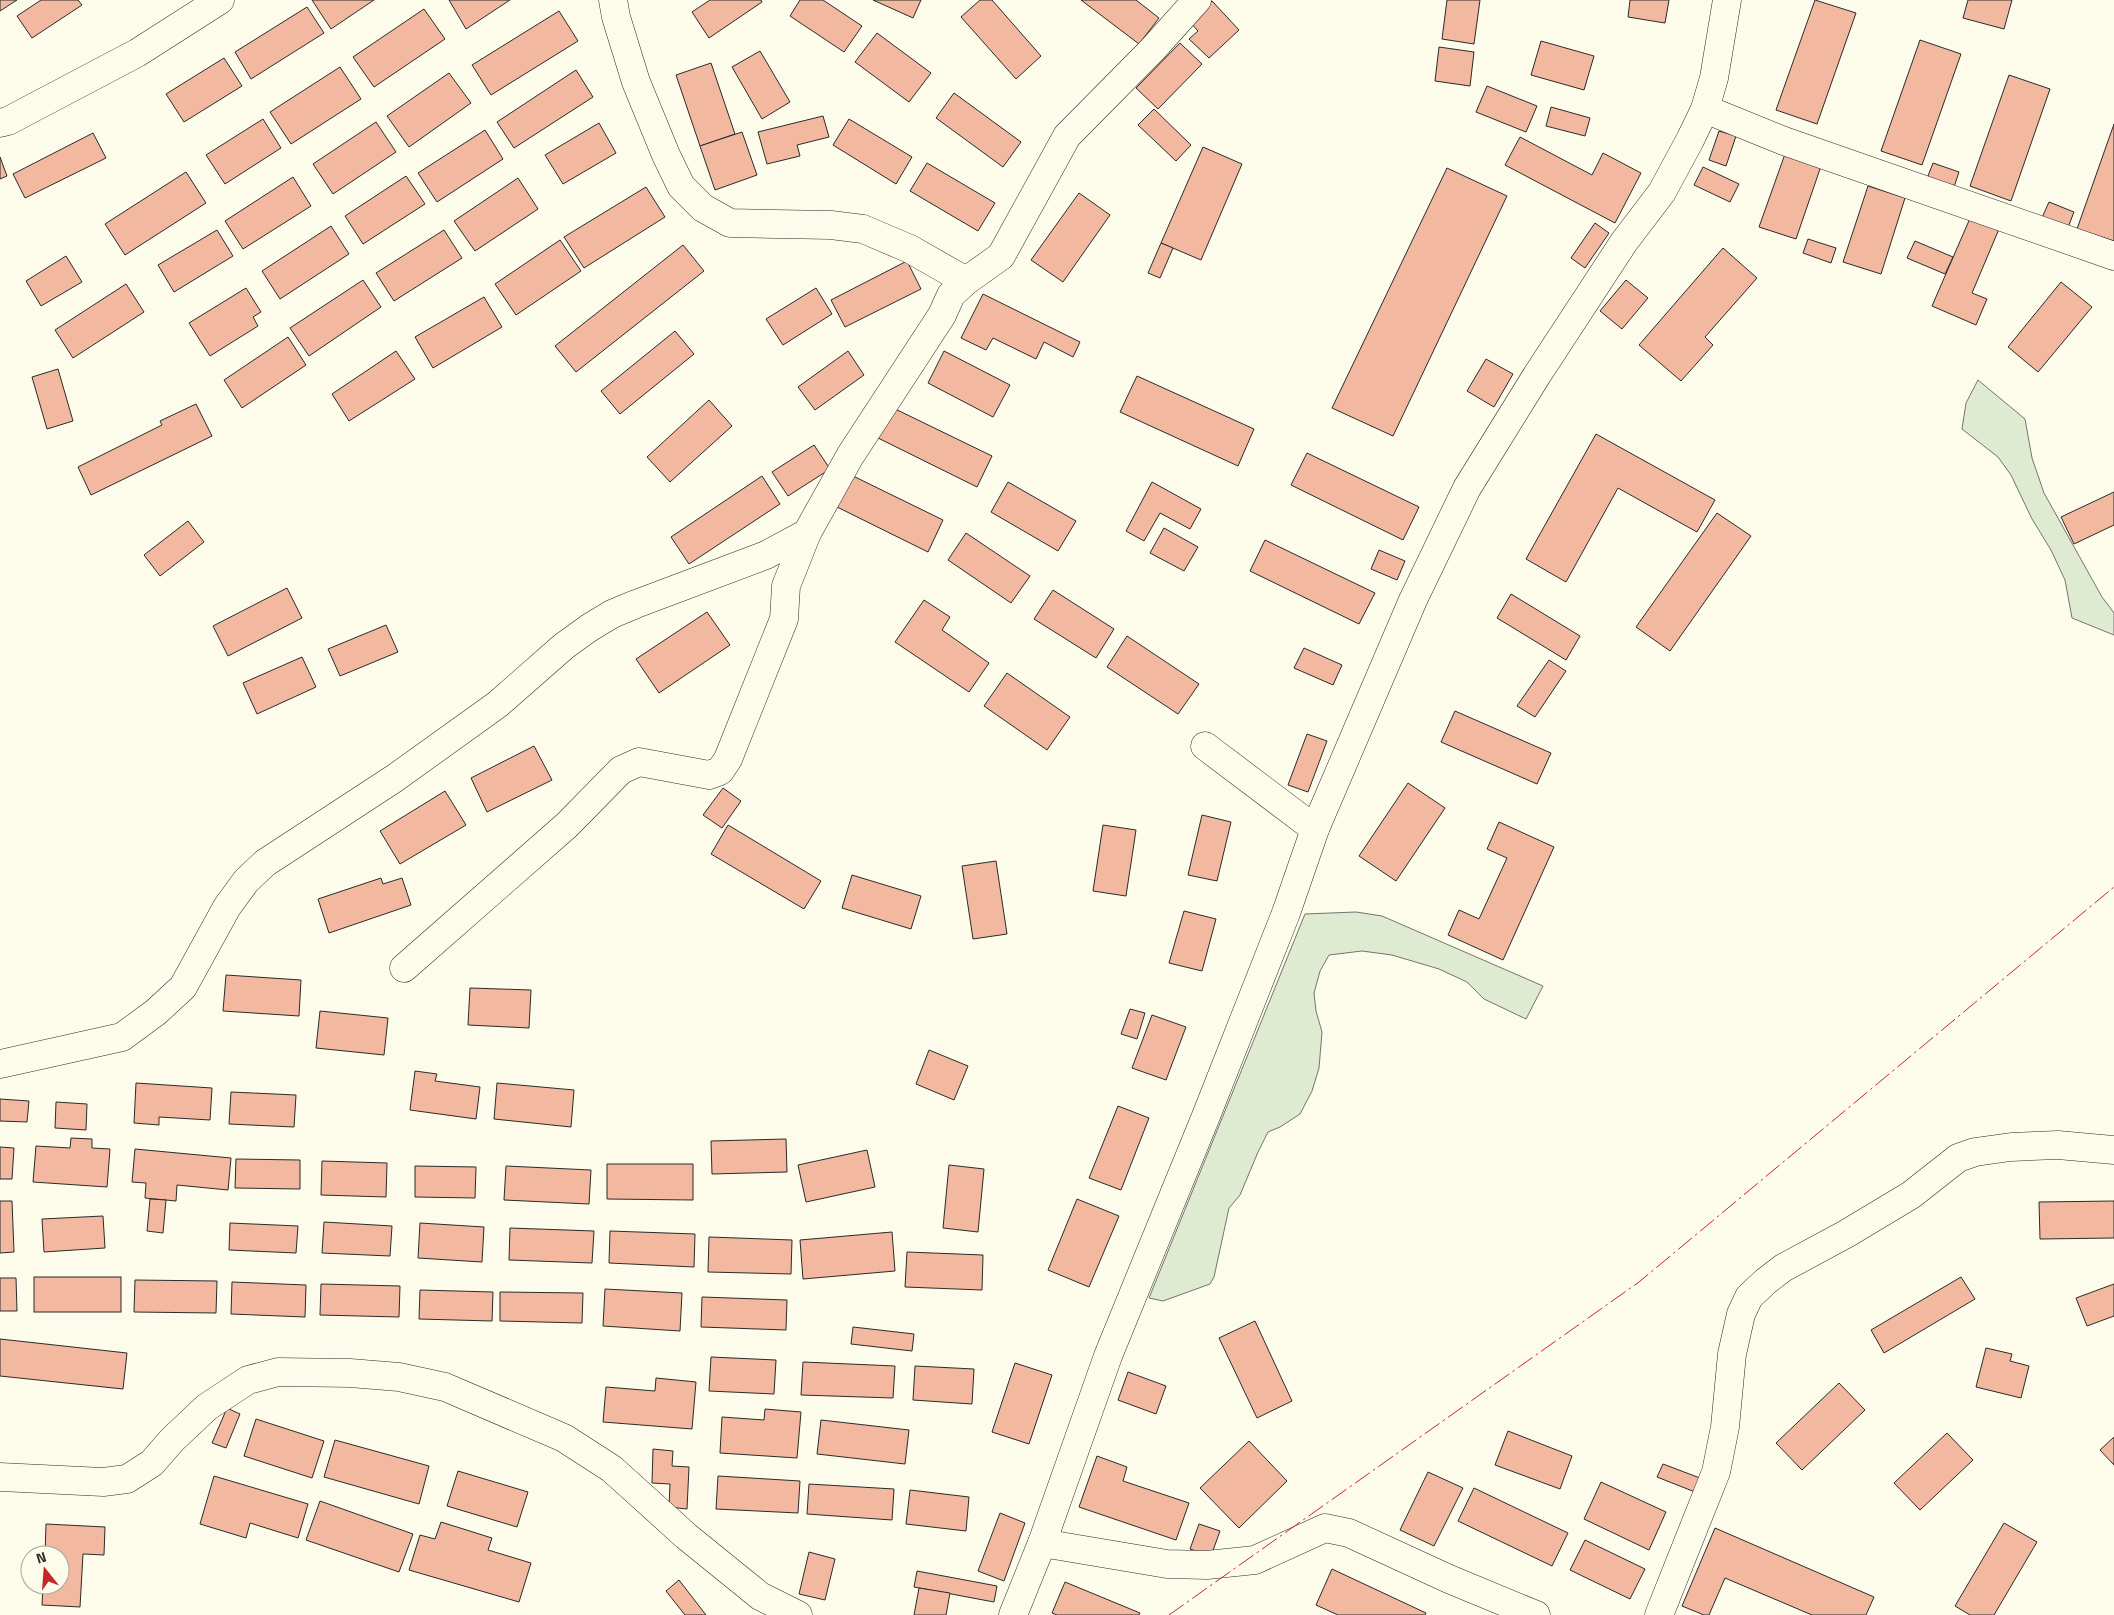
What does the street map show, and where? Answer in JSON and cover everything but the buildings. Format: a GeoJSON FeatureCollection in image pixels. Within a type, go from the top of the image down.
{"type":"FeatureCollection","features":[{"type":"Feature","properties":{"kind":"street"},"geometry":{"type":"LineString","coordinates":[[0,123],[8,121],[136,53],[220,0]]}},
{"type":"Feature","properties":{"kind":"street"},"geometry":{"type":"LineString","coordinates":[[614,0],[616,17],[636,82],[666,155],[681,186],[703,208],[730,222],[831,225],[863,230],[910,248],[966,281]]}},
{"type":"Feature","properties":{"kind":"street"},"geometry":{"type":"LineString","coordinates":[[404,968],[567,825],[621,770],[639,762],[709,775],[720,771],[728,759],[784,619],[786,586],[807,533],[850,456],[942,315],[951,295],[966,281],[1001,256],[1067,136],[1152,50],[1196,0]]}},
{"type":"Feature","properties":{"kind":"street"},"geometry":{"type":"LineString","coordinates":[[1013,1615],[1042,1543],[1108,1356],[1239,1033],[1286,913],[1315,829],[1413,600],[1467,488],[1537,375],[1624,242],[1662,192],[1705,109],[1714,78],[1727,0]]}},
{"type":"Feature","properties":{"kind":"street"},"geometry":{"type":"LineString","coordinates":[[1705,109],[1784,141],[2114,256]]}},
{"type":"Feature","properties":{"kind":"street"},"geometry":{"type":"LineString","coordinates":[[0,1064],[122,1037],[156,1012],[183,987],[227,906],[246,881],[265,863],[395,778],[498,704],[558,651],[589,628],[612,614],[766,555],[807,533]]}},
{"type":"Feature","properties":{"kind":"street"},"geometry":{"type":"LineString","coordinates":[[1205,746],[1315,829]]}},
{"type":"Feature","properties":{"kind":"street"},"geometry":{"type":"LineString","coordinates":[[1659,1615],[1716,1472],[1725,1427],[1732,1354],[1741,1314],[1749,1297],[1783,1268],[1846,1234],[1911,1195],[1958,1158],[1975,1152],[2011,1147],[2058,1145],[2114,1150]]}},
{"type":"Feature","properties":{"kind":"street"},"geometry":{"type":"LineString","coordinates":[[0,1477],[104,1482],[127,1479],[152,1464],[172,1440],[207,1407],[248,1380],[278,1372],[399,1377],[445,1387],[564,1438],[612,1469],[686,1536],[760,1596],[795,1614]]}},
{"type":"Feature","properties":{"kind":"street"},"geometry":{"type":"LineString","coordinates":[[1042,1543],[1167,1564],[1207,1565],[1255,1560],[1325,1528],[1349,1533],[1449,1579],[1536,1615]]}},
{"type":"Feature","properties":{"kind":"green space"},"geometry":{"type":"Polygon","coordinates":[[[1978,380],[2025,419],[2032,458],[2044,493],[2102,597],[2114,613],[2114,635],[2072,618],[2065,580],[2011,475],[1998,457],[1962,429],[1966,403],[1978,380]]]}},
{"type":"Feature","properties":{"kind":"green space"},"geometry":{"type":"Polygon","coordinates":[[[1356,912],[1382,916],[1543,986],[1526,1019],[1484,999],[1467,982],[1439,969],[1392,955],[1362,951],[1329,955],[1320,971],[1314,993],[1316,1011],[1322,1032],[1319,1068],[1312,1091],[1300,1114],[1280,1127],[1268,1132],[1240,1195],[1229,1208],[1214,1277],[1210,1284],[1163,1301],[1149,1298],[1305,914],[1356,912]]]}},
{"type":"Feature","properties":{"kind":"power"},"geometry":{"type":"LineString","coordinates":[[1169,1615],[1639,1282],[2114,887]]}}]}
